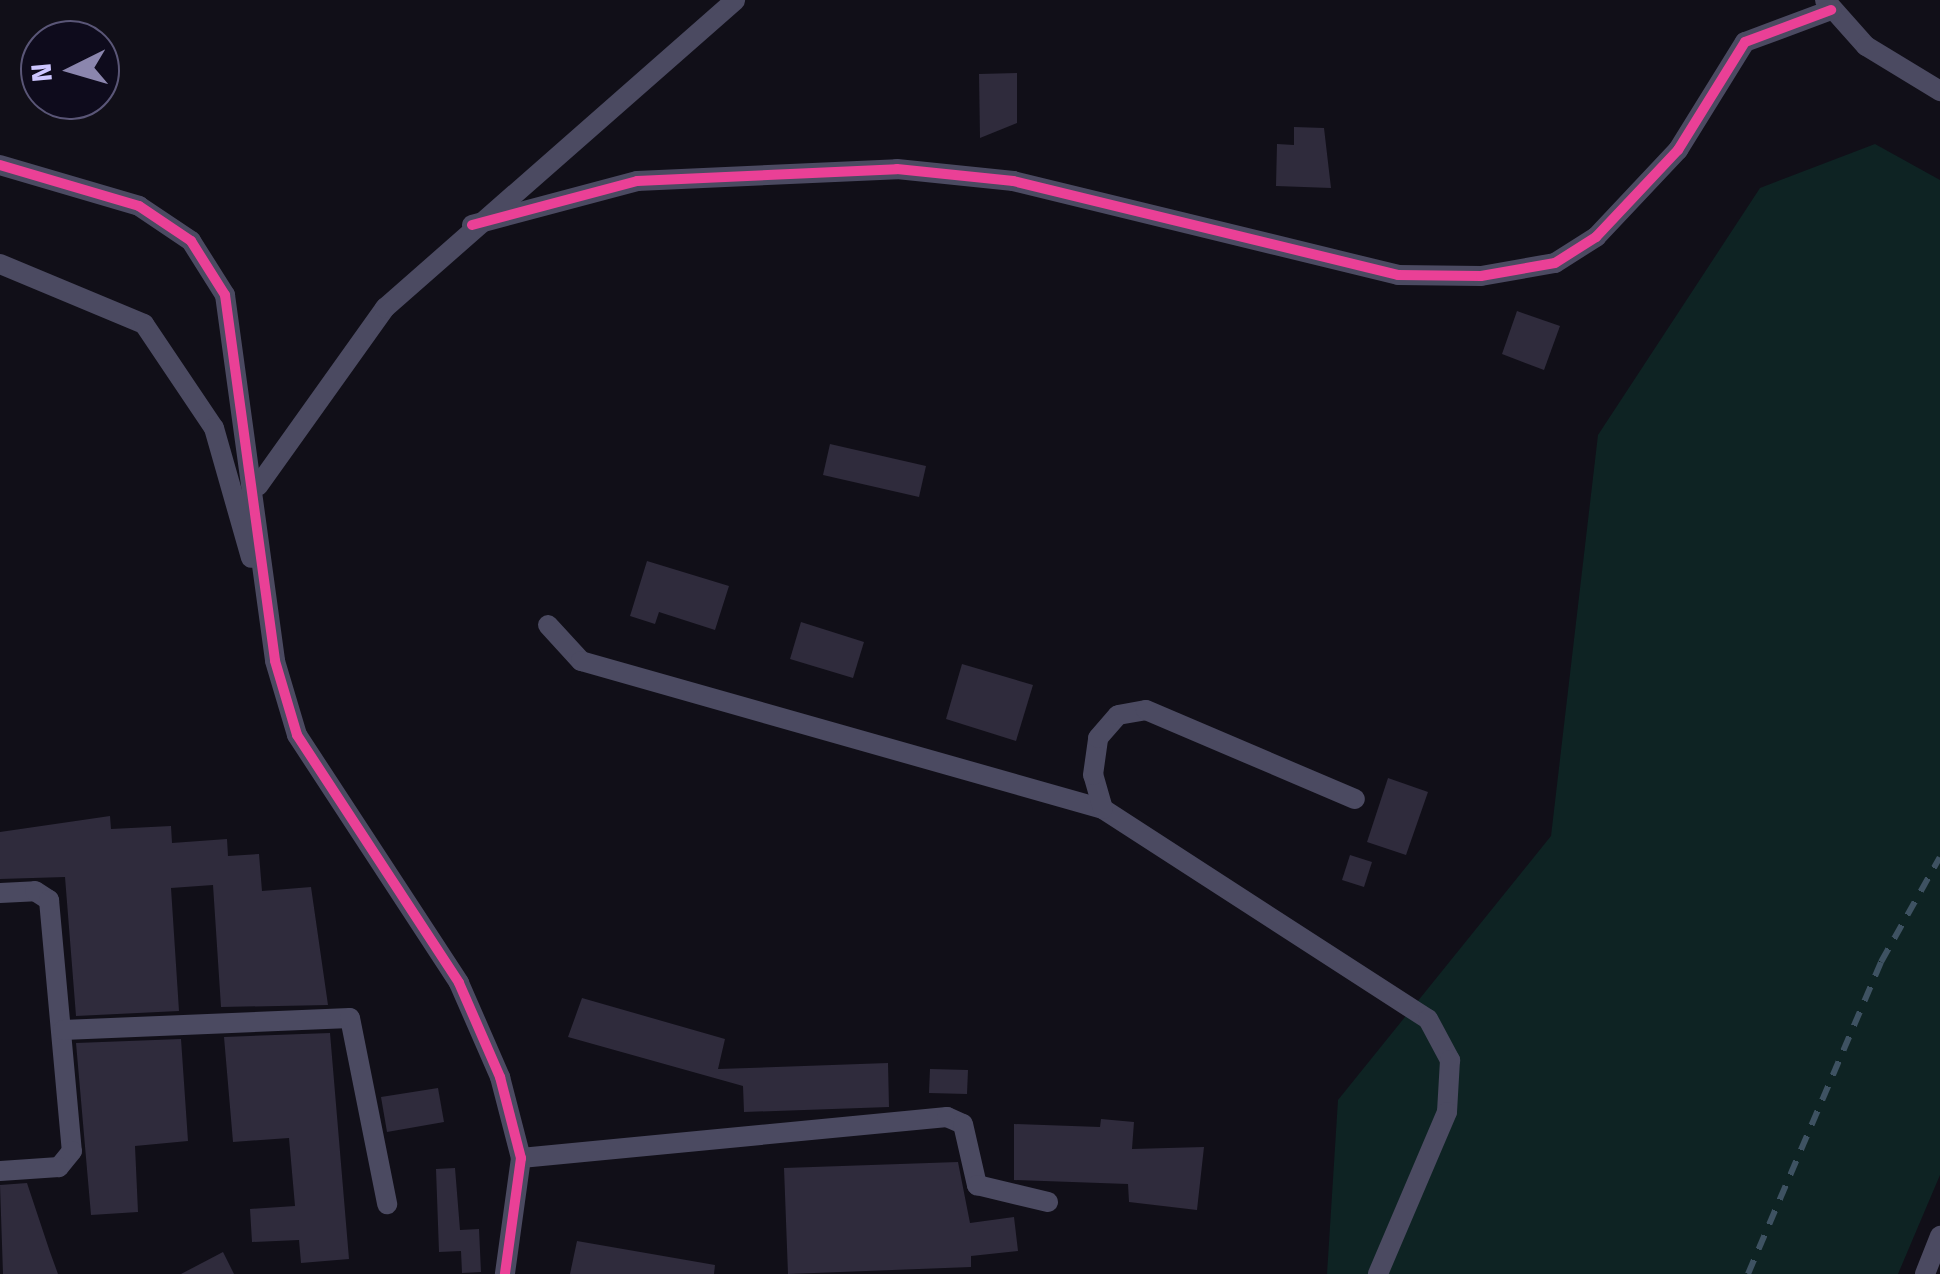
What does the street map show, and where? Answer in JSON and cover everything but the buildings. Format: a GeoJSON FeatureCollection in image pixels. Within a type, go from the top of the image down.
{"type":"FeatureCollection","features":[{"type":"Feature","properties":{"kind":"street"},"geometry":{"type":"LineString","coordinates":[[258,486],[385,308],[472,225],[735,0]]}},
{"type":"Feature","properties":{"kind":"street"},"geometry":{"type":"LineString","coordinates":[[472,225],[637,181],[897,170],[1013,181],[1398,275],[1481,276],[1554,263],[1596,237],[1678,150],[1745,42],[1829,5],[1866,46],[1940,90]]}},
{"type":"Feature","properties":{"kind":"street"},"geometry":{"type":"LineString","coordinates":[[0,166],[138,206],[191,241],[225,295],[258,486],[260,589]]}},
{"type":"Feature","properties":{"kind":"street"},"geometry":{"type":"LineString","coordinates":[[0,264],[144,324],[214,428],[296,735],[459,983],[500,1077],[521,1158],[505,1274]]}},
{"type":"Feature","properties":{"kind":"street"},"geometry":{"type":"LineString","coordinates":[[548,624],[581,660],[1103,809],[1428,1019],[1450,1060],[1447,1112],[1378,1274]]}},
{"type":"Feature","properties":{"kind":"street"},"geometry":{"type":"LineString","coordinates":[[1103,809],[1093,775],[1098,738],[1118,715],[1146,710],[1355,798]]}},
{"type":"Feature","properties":{"kind":"street"},"geometry":{"type":"LineString","coordinates":[[0,894],[35,891],[49,900],[63,1030],[69,1161],[0,1171]]}},
{"type":"Feature","properties":{"kind":"street"},"geometry":{"type":"LineString","coordinates":[[63,1030],[350,1018],[387,1204]]}},
{"type":"Feature","properties":{"kind":"street"},"geometry":{"type":"LineString","coordinates":[[521,1158],[947,1117],[964,1124],[977,1185],[1048,1202]]}},
{"type":"Feature","properties":{"kind":"street"},"geometry":{"type":"LineString","coordinates":[[1925,1274],[1940,1236]]}},
{"type":"Feature","properties":{"kind":"green space"},"geometry":{"type":"Polygon","coordinates":[[[1875,144],[1940,180],[1940,1175],[1898,1274],[1327,1274],[1338,1100],[1551,836],[1598,435],[1760,188],[1875,144]]]}},
{"type":"Feature","properties":{"kind":"railway"},"geometry":{"type":"LineString","coordinates":[[1748,1274],[1881,962],[1940,857]]}},
{"type":"Feature","properties":{"kind":"cycle path"},"geometry":{"type":"LineString","coordinates":[[472,225],[637,181],[897,169],[1013,181],[1398,275],[1481,276],[1555,263],[1596,237],[1678,150],[1745,42],[1831,10]]}},
{"type":"Feature","properties":{"kind":"cycle path"},"geometry":{"type":"LineString","coordinates":[[0,165],[139,206],[191,241],[225,295],[275,661],[297,735],[459,983],[500,1077],[521,1158],[505,1274]]}}]}
